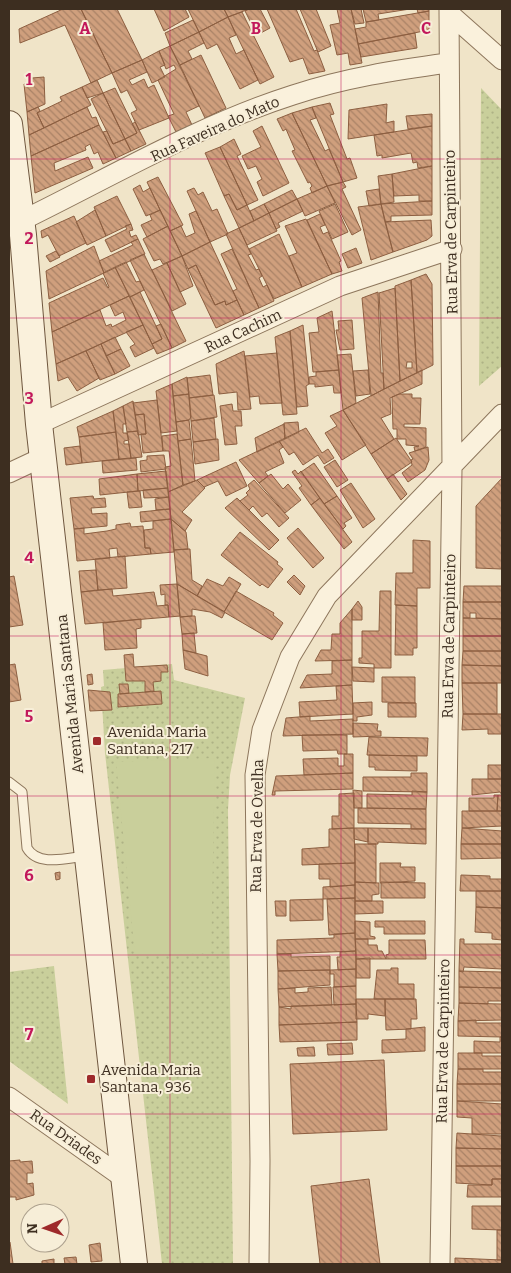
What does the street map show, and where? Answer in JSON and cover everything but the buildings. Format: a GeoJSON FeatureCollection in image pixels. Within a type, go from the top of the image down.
{"type":"FeatureCollection","features":[{"type":"Feature","properties":{"kind":"street"},"geometry":{"type":"LineString","coordinates":[[449,11],[502,60]]}},
{"type":"Feature","properties":{"kind":"street","name":"Rua Erva de Carpinteiro"},"geometry":{"type":"LineString","coordinates":[[440,1264],[452,469],[449,11]]}},
{"type":"Feature","properties":{"kind":"street","name":"Rua Faveira do Mato"},"geometry":{"type":"LineString","coordinates":[[18,233],[213,126],[292,95],[388,71],[448,63]]}},
{"type":"Feature","properties":{"kind":"street","name":"Avenida Maria Santana"},"geometry":{"type":"LineString","coordinates":[[9,124],[18,233],[122,1177],[134,1264]]}},
{"type":"Feature","properties":{"kind":"street","name":"Rua Cachim"},"geometry":{"type":"LineString","coordinates":[[39,424],[340,286],[452,249]]}},
{"type":"Feature","properties":{"kind":"street","name":"Rua Erva de Ovelha"},"geometry":{"type":"LineString","coordinates":[[259,1264],[260,1161],[255,775],[262,730],[290,657],[328,596],[452,469],[502,414]]}},
{"type":"Feature","properties":{"kind":"street"},"geometry":{"type":"LineString","coordinates":[[9,473],[43,457]]}},
{"type":"Feature","properties":{"kind":"street","name":"Rua Driades"},"geometry":{"type":"LineString","coordinates":[[9,1096],[122,1177]]}},
{"type":"Feature","properties":{"kind":"lane"},"geometry":{"type":"LineString","coordinates":[[9,782],[22,792],[27,848],[31,855],[37,859],[88,856]]}},
{"type":"Feature","properties":{"kind":"green space"},"geometry":{"type":"Polygon","coordinates":[[[481,88],[502,110],[502,366],[479,386],[481,88]]]}},
{"type":"Feature","properties":{"kind":"green space"},"geometry":{"type":"Polygon","coordinates":[[[172,664],[174,680],[245,698],[230,775],[228,810],[233,1264],[162,1264],[105,753],[101,687],[104,686],[103,670],[172,664]]]}},
{"type":"Feature","properties":{"kind":"green space"},"geometry":{"type":"Polygon","coordinates":[[[215,758],[211,953],[135,956],[116,762],[215,758]]]}},
{"type":"Feature","properties":{"kind":"green space"},"geometry":{"type":"Polygon","coordinates":[[[54,966],[68,1104],[9,1061],[9,972],[54,966]]]}},
{"type":"Feature","properties":{"kind":"place","name":"Avenida Maria Santana, 217"},"geometry":{"type":"Point","coordinates":[97,741]}},
{"type":"Feature","properties":{"kind":"place","name":"Avenida Maria Santana, 936"},"geometry":{"type":"Point","coordinates":[91,1079]}}]}
